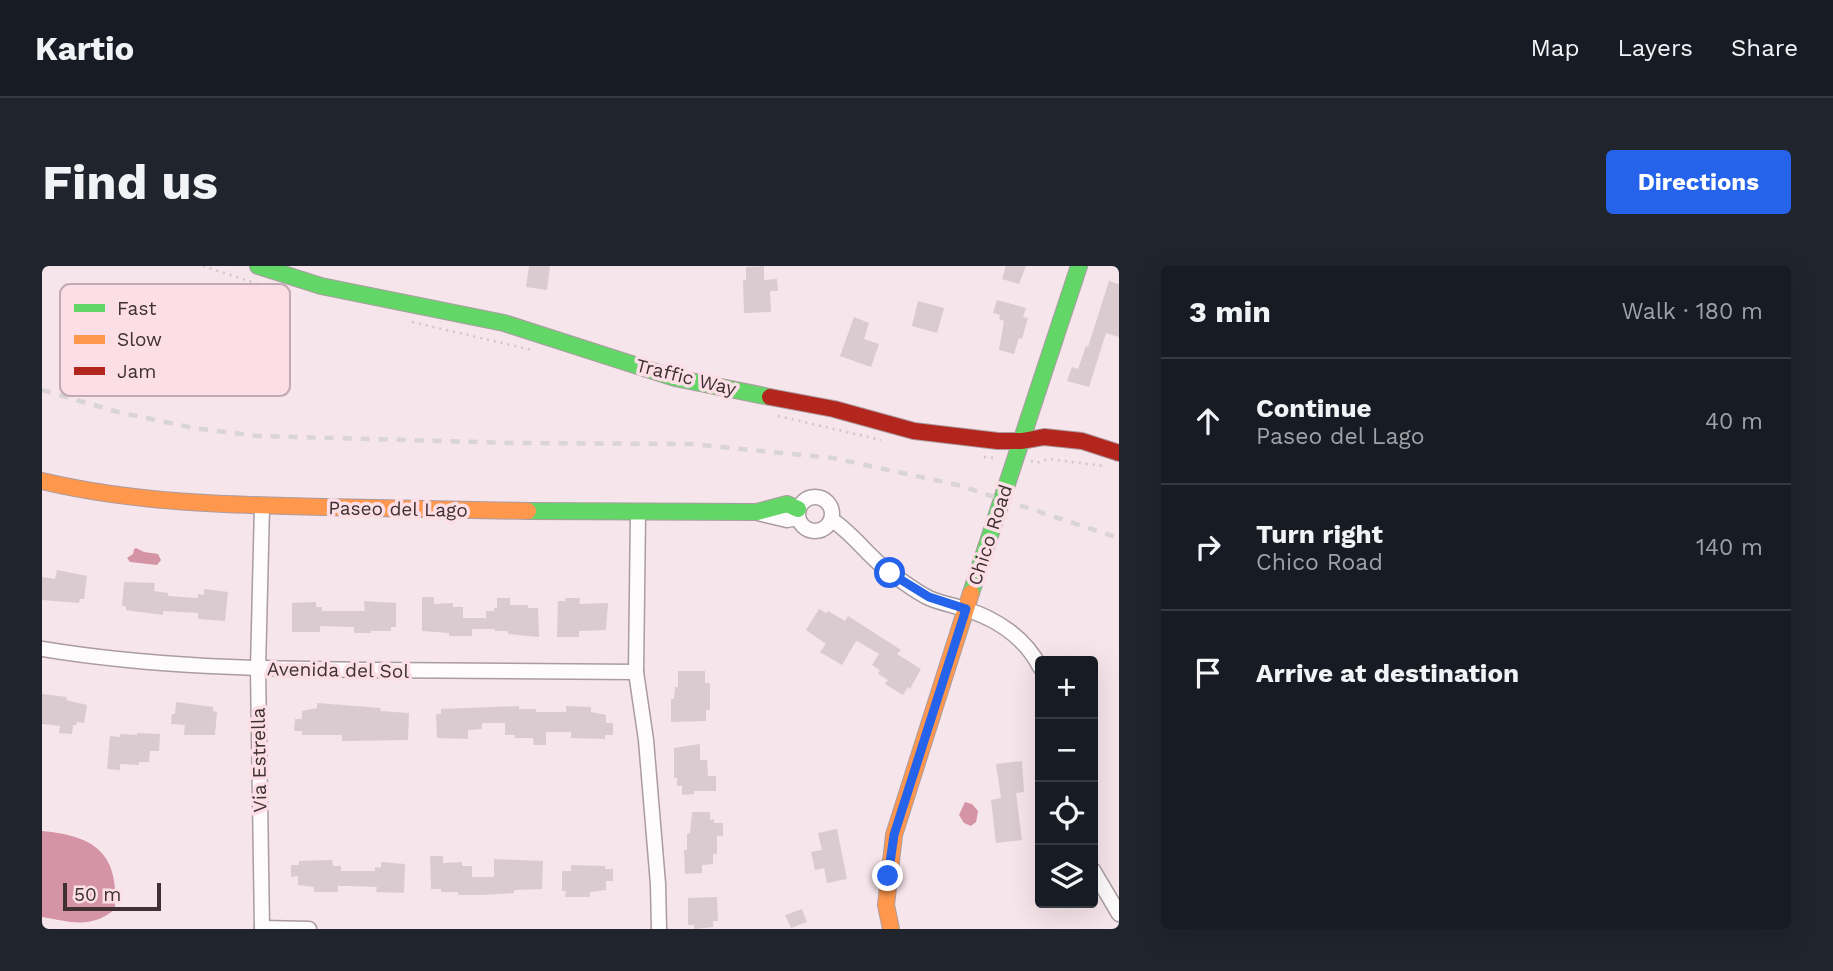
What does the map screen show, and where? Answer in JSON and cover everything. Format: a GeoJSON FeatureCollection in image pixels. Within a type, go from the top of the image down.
{"type":"FeatureCollection","features":[{"type":"Feature","properties":{"kind":"street","name":"Traffic Way"},"geometry":{"type":"LineString","coordinates":[[258,266],[321,286],[504,323],[675,379],[834,409],[914,431],[998,441],[1023,441],[1044,437],[1082,441],[1119,453]]}},
{"type":"Feature","properties":{"kind":"street","name":"Chico Road"},"geometry":{"type":"LineString","coordinates":[[891,929],[886,905],[894,835],[1001,499],[1023,441],[1079,266]]}},
{"type":"Feature","properties":{"kind":"street","name":"Paseo del Lago"},"geometry":{"type":"LineString","coordinates":[[42,481],[72,488],[167,501],[262,506],[638,513],[757,512],[787,504],[798,514]]}},
{"type":"Feature","properties":{"kind":"street"},"geometry":{"type":"LineString","coordinates":[[820,497],[828,502],[832,510],[832,520],[825,529],[814,532],[803,528],[798,514],[803,501],[820,497]]}},
{"type":"Feature","properties":{"kind":"street","name":"Via Estrella"},"geometry":{"type":"LineString","coordinates":[[262,506],[258,669],[262,928]]}},
{"type":"Feature","properties":{"kind":"street"},"geometry":{"type":"LineString","coordinates":[[638,513],[636,672],[647,753],[659,929]]}},
{"type":"Feature","properties":{"kind":"street"},"geometry":{"type":"LineString","coordinates":[[832,520],[890,573],[929,597],[991,620],[1020,638],[1035,660]]}},
{"type":"Feature","properties":{"kind":"street","name":"Avenida del Sol"},"geometry":{"type":"LineString","coordinates":[[42,649],[173,666],[636,672]]}},
{"type":"Feature","properties":{"kind":"street"},"geometry":{"type":"LineString","coordinates":[[1098,878],[1119,914]]}},
{"type":"Feature","properties":{"kind":"street"},"geometry":{"type":"LineString","coordinates":[[262,928],[309,929]]}},
{"type":"Feature","properties":{"kind":"shaded area"},"geometry":{"type":"Polygon","coordinates":[[[136,548],[158,554],[161,560],[157,565],[130,562],[127,558],[136,548]]]}},
{"type":"Feature","properties":{"kind":"shaded area"},"geometry":{"type":"Polygon","coordinates":[[[965,802],[972,804],[978,811],[976,822],[971,826],[964,823],[959,815],[965,802]]]}},
{"type":"Feature","properties":{"kind":"shaded area"},"geometry":{"type":"Polygon","coordinates":[[[42,831],[76,837],[100,851],[113,874],[115,909],[89,922],[42,917],[42,831]]]}},
{"type":"Feature","properties":{"kind":"building"},"geometry":{"type":"Polygon","coordinates":[[[529,266],[550,266],[547,290],[526,287],[529,266]]]}},
{"type":"Feature","properties":{"kind":"building"},"geometry":{"type":"Polygon","coordinates":[[[764,266],[764,280],[777,279],[778,291],[770,291],[771,312],[744,313],[743,280],[746,280],[746,267],[764,266]]]}},
{"type":"Feature","properties":{"kind":"building"},"geometry":{"type":"Polygon","coordinates":[[[1006,266],[1026,266],[1019,284],[1002,279],[1006,266]]]}},
{"type":"Feature","properties":{"kind":"building"},"geometry":{"type":"Polygon","coordinates":[[[1109,281],[1119,284],[1119,337],[1106,333],[1089,387],[1067,381],[1072,367],[1078,369],[1086,346],[1088,347],[1109,281]]]}},
{"type":"Feature","properties":{"kind":"building"},"geometry":{"type":"Polygon","coordinates":[[[997,300],[1026,308],[1023,317],[1028,318],[1014,354],[999,350],[1004,321],[999,319],[1000,315],[993,313],[997,300]]]}},
{"type":"Feature","properties":{"kind":"building"},"geometry":{"type":"Polygon","coordinates":[[[918,301],[944,308],[937,333],[912,326],[918,301]]]}},
{"type":"Feature","properties":{"kind":"building"},"geometry":{"type":"Polygon","coordinates":[[[854,317],[869,323],[864,339],[879,344],[871,367],[840,356],[854,317]]]}},
{"type":"Feature","properties":{"kind":"building"},"geometry":{"type":"Polygon","coordinates":[[[57,570],[87,576],[84,599],[80,599],[79,603],[42,600],[42,577],[55,579],[57,570]]]}},
{"type":"Feature","properties":{"kind":"building"},"geometry":{"type":"Polygon","coordinates":[[[124,582],[155,583],[154,591],[168,593],[168,596],[198,598],[198,594],[204,595],[204,589],[228,592],[225,621],[198,619],[198,613],[163,611],[163,615],[126,610],[126,606],[122,606],[124,582]]]}},
{"type":"Feature","properties":{"kind":"building"},"geometry":{"type":"Polygon","coordinates":[[[422,597],[434,597],[434,604],[453,603],[453,607],[463,607],[463,618],[486,618],[486,611],[494,611],[494,608],[497,608],[497,598],[510,598],[510,605],[538,608],[539,637],[508,634],[507,631],[495,629],[472,629],[472,636],[449,636],[449,633],[422,631],[422,597]]]}},
{"type":"Feature","properties":{"kind":"building"},"geometry":{"type":"Polygon","coordinates":[[[565,598],[580,598],[579,604],[608,603],[606,630],[579,631],[579,637],[557,637],[558,601],[566,601],[565,598]]]}},
{"type":"Feature","properties":{"kind":"building"},"geometry":{"type":"Polygon","coordinates":[[[364,601],[396,603],[396,627],[391,627],[391,631],[371,633],[354,633],[354,627],[320,626],[320,632],[292,632],[292,603],[316,602],[316,607],[322,607],[322,611],[365,611],[364,601]]]}},
{"type":"Feature","properties":{"kind":"building"},"geometry":{"type":"Polygon","coordinates":[[[819,609],[845,621],[848,616],[901,650],[897,654],[921,669],[910,689],[908,687],[903,695],[885,684],[888,680],[878,674],[880,670],[872,665],[879,654],[859,642],[856,641],[842,665],[820,652],[826,644],[806,630],[819,609]]]}},
{"type":"Feature","properties":{"kind":"building"},"geometry":{"type":"Polygon","coordinates":[[[678,671],[705,671],[705,683],[710,683],[710,710],[706,710],[706,721],[671,722],[671,699],[674,699],[675,687],[678,687],[678,671]]]}},
{"type":"Feature","properties":{"kind":"building"},"geometry":{"type":"Polygon","coordinates":[[[42,694],[67,697],[66,700],[87,705],[84,723],[77,722],[73,725],[72,734],[59,733],[60,726],[42,724],[42,694]]]}},
{"type":"Feature","properties":{"kind":"building"},"geometry":{"type":"Polygon","coordinates":[[[176,702],[213,707],[213,711],[217,712],[215,735],[184,735],[185,725],[171,724],[176,702]]]}},
{"type":"Feature","properties":{"kind":"building"},"geometry":{"type":"Polygon","coordinates":[[[317,703],[409,713],[408,740],[342,741],[342,735],[302,735],[302,731],[294,731],[295,719],[302,719],[302,711],[317,708],[317,703]]]}},
{"type":"Feature","properties":{"kind":"building"},"geometry":{"type":"Polygon","coordinates":[[[519,706],[519,709],[536,709],[536,712],[566,712],[566,706],[591,707],[591,712],[606,715],[606,723],[613,723],[613,735],[605,735],[605,739],[571,738],[571,732],[546,732],[546,745],[534,745],[533,738],[505,735],[505,723],[482,723],[482,729],[468,730],[468,739],[437,738],[436,714],[441,714],[441,709],[519,706]]]}},
{"type":"Feature","properties":{"kind":"building"},"geometry":{"type":"Polygon","coordinates":[[[160,734],[159,751],[150,751],[149,762],[139,762],[139,765],[120,764],[120,770],[107,769],[110,736],[160,734]]]}},
{"type":"Feature","properties":{"kind":"building"},"geometry":{"type":"Polygon","coordinates":[[[700,744],[700,760],[707,760],[708,776],[716,776],[716,791],[694,791],[694,794],[682,795],[682,786],[677,786],[677,778],[674,778],[674,748],[700,744]]]}},
{"type":"Feature","properties":{"kind":"building"},"geometry":{"type":"Polygon","coordinates":[[[1022,761],[1024,792],[1016,793],[1022,840],[996,843],[991,800],[1001,798],[996,764],[1022,761]]]}},
{"type":"Feature","properties":{"kind":"building"},"geometry":{"type":"Polygon","coordinates":[[[692,812],[710,812],[710,820],[723,823],[723,836],[717,836],[717,854],[713,854],[713,864],[702,865],[702,873],[685,874],[684,850],[687,850],[692,812]]]}},
{"type":"Feature","properties":{"kind":"building"},"geometry":{"type":"Polygon","coordinates":[[[837,829],[847,879],[827,883],[824,868],[815,870],[811,852],[822,850],[818,833],[837,829]]]}},
{"type":"Feature","properties":{"kind":"building"},"geometry":{"type":"Polygon","coordinates":[[[430,856],[443,856],[443,863],[462,862],[462,866],[472,866],[472,877],[494,877],[494,859],[543,861],[542,889],[481,895],[441,892],[441,889],[431,889],[430,856]]]}},
{"type":"Feature","properties":{"kind":"building"},"geometry":{"type":"Polygon","coordinates":[[[332,860],[333,866],[341,866],[341,871],[375,871],[375,867],[381,868],[381,862],[405,864],[404,893],[376,892],[377,887],[349,886],[338,886],[338,892],[314,892],[314,887],[298,885],[298,876],[291,877],[291,865],[299,865],[299,861],[332,860]]]}},
{"type":"Feature","properties":{"kind":"building"},"geometry":{"type":"Polygon","coordinates":[[[571,865],[605,866],[605,869],[613,869],[613,881],[606,881],[606,890],[590,892],[590,897],[565,897],[566,891],[562,891],[562,871],[571,871],[571,865]]]}},
{"type":"Feature","properties":{"kind":"building"},"geometry":{"type":"Polygon","coordinates":[[[717,897],[718,921],[713,921],[713,927],[694,929],[694,925],[688,925],[688,898],[717,897]]]}},
{"type":"Feature","properties":{"kind":"building"},"geometry":{"type":"Polygon","coordinates":[[[802,909],[807,922],[791,928],[785,915],[802,909]]]}},
{"type":"Feature","properties":{"kind":"railway"},"geometry":{"type":"LineString","coordinates":[[42,390],[60,395]]}},
{"type":"Feature","properties":{"kind":"railway"},"geometry":{"type":"LineString","coordinates":[[63,396],[118,412],[193,428],[258,436],[514,443],[690,444],[833,458],[958,485],[1119,538]]}},
{"type":"Feature","properties":{"kind":"traffic: fast"},"geometry":{"type":"LineString","coordinates":[[258,266],[321,286],[504,323],[675,378],[770,397]]}},
{"type":"Feature","properties":{"kind":"traffic: fast"},"geometry":{"type":"LineString","coordinates":[[971,593],[1079,266]]}},
{"type":"Feature","properties":{"kind":"traffic: fast"},"geometry":{"type":"LineString","coordinates":[[528,511],[757,512],[787,504],[798,509]]}},
{"type":"Feature","properties":{"kind":"traffic: slow"},"geometry":{"type":"LineString","coordinates":[[42,481],[112,494],[218,504],[528,511]]}},
{"type":"Feature","properties":{"kind":"traffic: slow"},"geometry":{"type":"LineString","coordinates":[[891,929],[886,905],[894,835],[971,593]]}},
{"type":"Feature","properties":{"kind":"traffic: jam"},"geometry":{"type":"LineString","coordinates":[[770,397],[834,409],[914,431],[998,441],[1044,437],[1082,441],[1119,453]]}},
{"type":"Feature","properties":{"kind":"route"},"geometry":{"type":"LineString","coordinates":[[888,876],[894,835],[966,609],[929,597],[890,573]]}}]}
